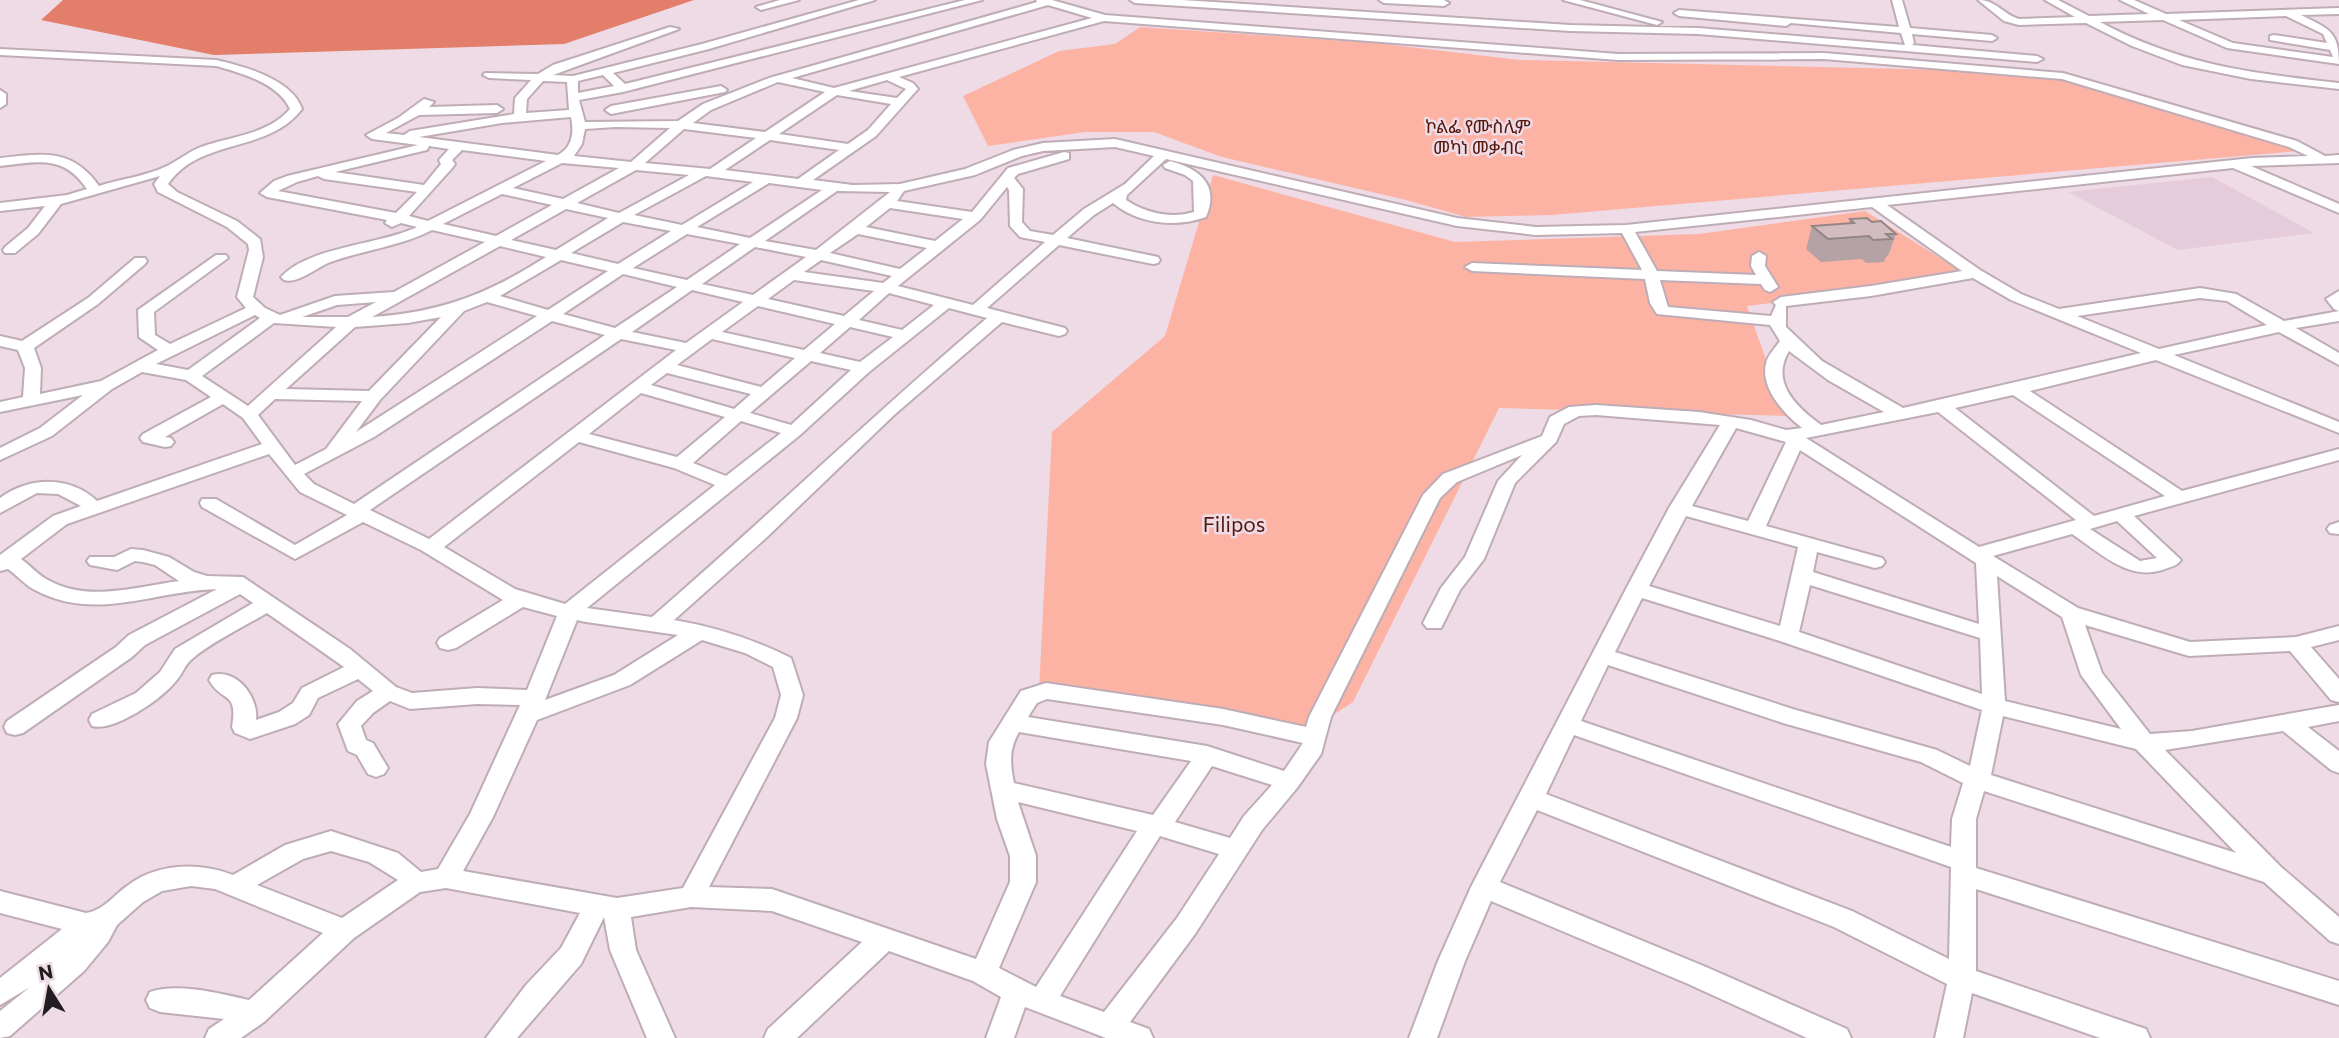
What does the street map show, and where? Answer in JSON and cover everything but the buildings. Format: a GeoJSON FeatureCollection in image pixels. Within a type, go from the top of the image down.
{"type":"FeatureCollection","features":[{"type":"Feature","properties":{"kind":"street"},"geometry":{"type":"LineString","coordinates":[[761,7],[794,0]]}},
{"type":"Feature","properties":{"kind":"street"},"geometry":{"type":"LineString","coordinates":[[489,75],[573,79],[705,47],[841,4],[870,0]]}},
{"type":"Feature","properties":{"kind":"street"},"geometry":{"type":"LineString","coordinates":[[929,0],[987,24]]}},
{"type":"Feature","properties":{"kind":"street"},"geometry":{"type":"LineString","coordinates":[[413,106],[520,108],[574,105],[604,92],[977,0]]}},
{"type":"Feature","properties":{"kind":"street"},"geometry":{"type":"LineString","coordinates":[[1135,0],[1262,5],[1367,16],[1546,26],[1666,26],[1679,13],[1693,5]]}},
{"type":"Feature","properties":{"kind":"street"},"geometry":{"type":"LineString","coordinates":[[1361,38],[1371,0]]}},
{"type":"Feature","properties":{"kind":"street"},"geometry":{"type":"LineString","coordinates":[[1384,0],[1444,1],[1449,21],[1446,46]]}},
{"type":"Feature","properties":{"kind":"street"},"geometry":{"type":"LineString","coordinates":[[1567,0],[1666,26],[1698,31],[2037,59]]}},
{"type":"Feature","properties":{"kind":"street"},"geometry":{"type":"LineString","coordinates":[[1602,8],[1617,0]]}},
{"type":"Feature","properties":{"kind":"street"},"geometry":{"type":"LineString","coordinates":[[1897,0],[1917,65]]}},
{"type":"Feature","properties":{"kind":"street"},"geometry":{"type":"LineString","coordinates":[[1983,0],[2014,21],[2339,11]]}},
{"type":"Feature","properties":{"kind":"street"},"geometry":{"type":"LineString","coordinates":[[2050,0],[2140,46],[2179,60],[2250,75],[2339,86]]}},
{"type":"Feature","properties":{"kind":"street"},"geometry":{"type":"LineString","coordinates":[[2125,0],[2220,42],[2263,52],[2337,50]]}},
{"type":"Feature","properties":{"kind":"street"},"geometry":{"type":"LineString","coordinates":[[582,126],[705,94],[722,94],[987,24],[1045,1],[1104,18],[1446,46],[1550,53],[1710,58],[1789,55],[2071,78],[2293,144],[2323,159]]}},
{"type":"Feature","properties":{"kind":"street"},"geometry":{"type":"LineString","coordinates":[[2296,1],[2327,11]]}},
{"type":"Feature","properties":{"kind":"street"},"geometry":{"type":"LineString","coordinates":[[1150,22],[1168,2]]}},
{"type":"Feature","properties":{"kind":"street"},"geometry":{"type":"LineString","coordinates":[[2246,3],[2272,13]]}},
{"type":"Feature","properties":{"kind":"street"},"geometry":{"type":"LineString","coordinates":[[841,4],[965,58]]}},
{"type":"Feature","properties":{"kind":"street"},"geometry":{"type":"LineString","coordinates":[[1249,30],[1262,5]]}},
{"type":"Feature","properties":{"kind":"street"},"geometry":{"type":"LineString","coordinates":[[2210,5],[2227,15]]}},
{"type":"Feature","properties":{"kind":"street"},"geometry":{"type":"LineString","coordinates":[[2287,12],[2327,32],[2337,50]]}},
{"type":"Feature","properties":{"kind":"street"},"geometry":{"type":"LineString","coordinates":[[1679,13],[1786,18],[1906,33],[1992,38]]}},
{"type":"Feature","properties":{"kind":"street"},"geometry":{"type":"LineString","coordinates":[[2220,42],[2227,15]]}},
{"type":"Feature","properties":{"kind":"street"},"geometry":{"type":"LineString","coordinates":[[170,169],[161,184],[163,189],[193,203],[241,231],[254,242],[257,251],[245,293],[248,302],[256,309],[275,319],[351,322],[424,315],[458,308],[486,298],[620,216],[708,172],[835,92],[1104,18]]}},
{"type":"Feature","properties":{"kind":"street"},"geometry":{"type":"LineString","coordinates":[[1786,18],[1789,55]]}},
{"type":"Feature","properties":{"kind":"street"},"geometry":{"type":"LineString","coordinates":[[1546,26],[1550,53]]}},
{"type":"Feature","properties":{"kind":"street"},"geometry":{"type":"LineString","coordinates":[[396,139],[466,125],[520,108],[539,78],[556,67],[674,29]]}},
{"type":"Feature","properties":{"kind":"street"},"geometry":{"type":"LineString","coordinates":[[1005,31],[1029,40]]}},
{"type":"Feature","properties":{"kind":"street"},"geometry":{"type":"LineString","coordinates":[[1698,31],[1710,58]]}},
{"type":"Feature","properties":{"kind":"street"},"geometry":{"type":"LineString","coordinates":[[2274,38],[2337,50]]}},
{"type":"Feature","properties":{"kind":"street"},"geometry":{"type":"LineString","coordinates":[[808,43],[820,49]]}},
{"type":"Feature","properties":{"kind":"street"},"geometry":{"type":"LineString","coordinates":[[705,47],[776,79],[899,102]]}},
{"type":"Feature","properties":{"kind":"street"},"geometry":{"type":"LineString","coordinates":[[0,52],[216,63],[258,75],[294,103],[296,109],[278,126],[199,153],[170,169],[56,201],[0,207]]}},
{"type":"Feature","properties":{"kind":"street"},"geometry":{"type":"LineString","coordinates":[[832,54],[865,64]]}},
{"type":"Feature","properties":{"kind":"street"},"geometry":{"type":"LineString","coordinates":[[799,184],[872,133],[912,88],[877,70]]}},
{"type":"Feature","properties":{"kind":"street"},"geometry":{"type":"LineString","coordinates":[[605,71],[623,88]]}},
{"type":"Feature","properties":{"kind":"street"},"geometry":{"type":"LineString","coordinates":[[289,277],[327,259],[386,240],[409,236],[562,158],[575,147],[582,126],[574,105],[573,79]]}},
{"type":"Feature","properties":{"kind":"street"},"geometry":{"type":"LineString","coordinates":[[604,92],[613,116]]}},
{"type":"Feature","properties":{"kind":"street"},"geometry":{"type":"LineString","coordinates":[[0,94],[0,104]]}},
{"type":"Feature","properties":{"kind":"street"},"geometry":{"type":"LineString","coordinates":[[249,414],[351,322],[635,165],[680,125],[722,94]]}},
{"type":"Feature","properties":{"kind":"street"},"geometry":{"type":"LineString","coordinates":[[520,108],[428,102],[413,106],[372,135],[434,144],[708,172],[832,189],[900,188],[956,176],[1018,153],[1059,145],[1115,144],[1161,157],[1457,222],[1536,231],[1626,229],[2234,163],[2339,159]]}},
{"type":"Feature","properties":{"kind":"street"},"geometry":{"type":"LineString","coordinates":[[613,116],[849,148]]}},
{"type":"Feature","properties":{"kind":"street"},"geometry":{"type":"LineString","coordinates":[[434,144],[279,184],[267,193],[372,212],[905,335]]}},
{"type":"Feature","properties":{"kind":"street"},"geometry":{"type":"LineString","coordinates":[[386,240],[382,236],[384,230],[411,208],[448,164],[445,160],[447,156],[459,146]]}},
{"type":"Feature","properties":{"kind":"street"},"geometry":{"type":"LineString","coordinates":[[680,464],[886,288],[975,217],[1016,169],[1078,153],[1161,157],[1197,177],[1204,188],[1201,214],[1187,219],[1130,210],[1119,201],[1120,194]]}},
{"type":"Feature","properties":{"kind":"street"},"geometry":{"type":"LineString","coordinates":[[976,310],[1098,205],[1120,194],[1161,157]]}},
{"type":"Feature","properties":{"kind":"street"},"geometry":{"type":"LineString","coordinates":[[0,162],[48,159],[72,165],[85,174],[95,190]]}},
{"type":"Feature","properties":{"kind":"street"},"geometry":{"type":"LineString","coordinates":[[2234,163],[2339,209]]}},
{"type":"Feature","properties":{"kind":"street"},"geometry":{"type":"LineString","coordinates":[[317,174],[427,189]]}},
{"type":"Feature","properties":{"kind":"street"},"geometry":{"type":"LineString","coordinates":[[1007,179],[1016,189],[1014,212],[1017,229],[1025,234],[1153,260]]}},
{"type":"Feature","properties":{"kind":"street"},"geometry":{"type":"LineString","coordinates":[[292,473],[331,456],[391,420],[683,229],[765,180]]}},
{"type":"Feature","properties":{"kind":"street"},"geometry":{"type":"LineString","coordinates":[[430,547],[578,436],[689,348],[855,229],[887,203],[900,188]]}},
{"type":"Feature","properties":{"kind":"street"},"geometry":{"type":"LineString","coordinates":[[500,189],[903,274]]}},
{"type":"Feature","properties":{"kind":"street"},"geometry":{"type":"LineString","coordinates":[[209,503],[295,553],[359,512],[614,333],[832,189]]}},
{"type":"Feature","properties":{"kind":"street"},"geometry":{"type":"LineString","coordinates":[[10,250],[33,231],[56,201]]}},
{"type":"Feature","properties":{"kind":"street"},"geometry":{"type":"LineString","coordinates":[[1874,202],[1975,273],[2016,297],[2339,428]]}},
{"type":"Feature","properties":{"kind":"street"},"geometry":{"type":"LineString","coordinates":[[887,203],[975,217]]}},
{"type":"Feature","properties":{"kind":"street"},"geometry":{"type":"LineString","coordinates":[[855,229],[937,246]]}},
{"type":"Feature","properties":{"kind":"street"},"geometry":{"type":"LineString","coordinates":[[1626,229],[1644,256],[1658,304],[1667,313],[1778,321]]}},
{"type":"Feature","properties":{"kind":"street"},"geometry":{"type":"LineString","coordinates":[[1759,257],[1758,266],[1765,280],[1782,302],[1778,321],[1781,332],[1788,340],[1856,390],[1901,414]]}},
{"type":"Feature","properties":{"kind":"street"},"geometry":{"type":"LineString","coordinates":[[170,350],[147,337],[146,310],[221,258]]}},
{"type":"Feature","properties":{"kind":"street"},"geometry":{"type":"LineString","coordinates":[[0,341],[25,347],[93,301],[140,261]]}},
{"type":"Feature","properties":{"kind":"street"},"geometry":{"type":"LineString","coordinates":[[1472,267],[1765,280]]}},
{"type":"Feature","properties":{"kind":"street"},"geometry":{"type":"LineString","coordinates":[[1782,302],[1871,291],[1975,273]]}},
{"type":"Feature","properties":{"kind":"street"},"geometry":{"type":"LineString","coordinates":[[792,275],[886,288],[1059,331]]}},
{"type":"Feature","properties":{"kind":"street"},"geometry":{"type":"LineString","coordinates":[[2057,315],[2213,293],[2231,297],[2339,360]]}},
{"type":"Feature","properties":{"kind":"street"},"geometry":{"type":"LineString","coordinates":[[191,376],[275,319],[335,301],[398,295]]}},
{"type":"Feature","properties":{"kind":"street"},"geometry":{"type":"LineString","coordinates":[[2339,296],[2334,299],[2339,306]]}},
{"type":"Feature","properties":{"kind":"street"},"geometry":{"type":"LineString","coordinates":[[486,298],[614,333],[689,348]]}},
{"type":"Feature","properties":{"kind":"street"},"geometry":{"type":"LineString","coordinates":[[446,878],[481,817],[570,611],[794,431],[863,368],[946,303]]}},
{"type":"Feature","properties":{"kind":"street"},"geometry":{"type":"LineString","coordinates":[[331,456],[374,396],[458,308]]}},
{"type":"Feature","properties":{"kind":"street"},"geometry":{"type":"LineString","coordinates":[[0,455],[46,432],[106,386],[170,350],[256,309]]}},
{"type":"Feature","properties":{"kind":"street"},"geometry":{"type":"LineString","coordinates":[[658,623],[760,533],[888,411],[999,316]]}},
{"type":"Feature","properties":{"kind":"street"},"geometry":{"type":"LineString","coordinates":[[1783,435],[1818,432],[1943,407],[2155,354],[2278,326],[2339,316]]}},
{"type":"Feature","properties":{"kind":"street"},"geometry":{"type":"LineString","coordinates":[[711,334],[863,368]]}},
{"type":"Feature","properties":{"kind":"street"},"geometry":{"type":"LineString","coordinates":[[1788,340],[1774,362],[1773,375],[1789,410],[1818,432]]}},
{"type":"Feature","properties":{"kind":"street"},"geometry":{"type":"LineString","coordinates":[[25,347],[33,368],[31,399]]}},
{"type":"Feature","properties":{"kind":"street"},"geometry":{"type":"LineString","coordinates":[[143,366],[191,376],[249,414],[292,473],[307,488],[430,547],[466,571],[520,599],[570,611],[658,623],[761,650],[783,663],[792,695],[786,718],[691,897]]}},
{"type":"Feature","properties":{"kind":"street"},"geometry":{"type":"LineString","coordinates":[[664,367],[762,392]]}},
{"type":"Feature","properties":{"kind":"street"},"geometry":{"type":"LineString","coordinates":[[0,407],[106,386]]}},
{"type":"Feature","properties":{"kind":"street"},"geometry":{"type":"LineString","coordinates":[[639,387],[794,431]]}},
{"type":"Feature","properties":{"kind":"street"},"geometry":{"type":"LineString","coordinates":[[2017,390],[2180,499]]}},
{"type":"Feature","properties":{"kind":"street"},"geometry":{"type":"LineString","coordinates":[[271,394],[374,396]]}},
{"type":"Feature","properties":{"kind":"street"},"geometry":{"type":"LineString","coordinates":[[165,442],[149,438],[222,398]]}},
{"type":"Feature","properties":{"kind":"street"},"geometry":{"type":"LineString","coordinates":[[1943,407],[2134,566],[2147,568],[2169,562],[2170,557],[2121,515]]}},
{"type":"Feature","properties":{"kind":"street"},"geometry":{"type":"LineString","coordinates":[[1434,623],[1451,588],[1474,559],[1507,481],[1550,438],[1556,421],[1574,411],[1596,410],[1731,422],[1783,435],[2071,613],[2189,649],[2296,644],[2339,633]]}},
{"type":"Feature","properties":{"kind":"street"},"geometry":{"type":"LineString","coordinates":[[1755,530],[1789,410]]}},
{"type":"Feature","properties":{"kind":"street"},"geometry":{"type":"LineString","coordinates":[[1423,1038],[1438,993],[1484,887],[1636,589],[1679,509],[1731,422]]}},
{"type":"Feature","properties":{"kind":"street"},"geometry":{"type":"LineString","coordinates":[[578,436],[680,464],[729,484]]}},
{"type":"Feature","properties":{"kind":"street"},"geometry":{"type":"LineString","coordinates":[[1110,1026],[1186,926],[1252,823],[1289,782],[1313,748],[1320,718],[1433,495],[1450,478],[1550,438]]}},
{"type":"Feature","properties":{"kind":"street"},"geometry":{"type":"LineString","coordinates":[[273,446],[92,507],[48,527],[4,563],[25,571],[37,583],[79,599],[150,593],[230,581],[241,585],[361,668],[388,692],[411,701],[477,696],[530,707],[622,680],[697,633]]}},
{"type":"Feature","properties":{"kind":"street"},"geometry":{"type":"LineString","coordinates":[[1981,557],[2082,524],[2339,454]]}},
{"type":"Feature","properties":{"kind":"street"},"geometry":{"type":"LineString","coordinates":[[0,507],[22,492],[38,488],[72,492],[82,496],[92,507]]}},
{"type":"Feature","properties":{"kind":"street"},"geometry":{"type":"LineString","coordinates":[[1679,509],[1875,562]]}},
{"type":"Feature","properties":{"kind":"street"},"geometry":{"type":"LineString","coordinates":[[1788,636],[1804,576],[1809,544]]}},
{"type":"Feature","properties":{"kind":"street"},"geometry":{"type":"LineString","coordinates":[[97,561],[117,564],[131,555],[144,556],[162,561],[187,577],[205,583]]}},
{"type":"Feature","properties":{"kind":"street"},"geometry":{"type":"LineString","coordinates":[[1949,1038],[1962,978],[1964,819],[1980,774],[1994,706],[1981,557]]}},
{"type":"Feature","properties":{"kind":"street"},"geometry":{"type":"LineString","coordinates":[[1804,576],[1989,634]]}},
{"type":"Feature","properties":{"kind":"street"},"geometry":{"type":"LineString","coordinates":[[15,727],[137,640],[241,585]]}},
{"type":"Feature","properties":{"kind":"street"},"geometry":{"type":"LineString","coordinates":[[1636,589],[1788,636],[1994,706],[2144,743],[2192,739],[2339,713]]}},
{"type":"Feature","properties":{"kind":"street"},"geometry":{"type":"LineString","coordinates":[[447,643],[520,599]]}},
{"type":"Feature","properties":{"kind":"street"},"geometry":{"type":"LineString","coordinates":[[100,720],[144,699],[168,677],[183,654],[268,603]]}},
{"type":"Feature","properties":{"kind":"street"},"geometry":{"type":"LineString","coordinates":[[2071,613],[2092,675],[2144,743],[2272,874],[2339,933]]}},
{"type":"Feature","properties":{"kind":"street"},"geometry":{"type":"LineString","coordinates":[[2296,644],[2339,694]]}},
{"type":"Feature","properties":{"kind":"street"},"geometry":{"type":"LineString","coordinates":[[1603,656],[1791,717],[1929,757],[1976,779],[2272,874]]}},
{"type":"Feature","properties":{"kind":"street"},"geometry":{"type":"LineString","coordinates":[[220,680],[241,696],[246,710],[243,727],[250,731],[288,718],[301,709],[310,693],[361,668]]}},
{"type":"Feature","properties":{"kind":"street"},"geometry":{"type":"LineString","coordinates":[[983,973],[1023,882],[1023,856],[1009,819],[998,764],[1001,742],[1029,697],[1046,691],[1223,717],[1315,737]]}},
{"type":"Feature","properties":{"kind":"street"},"geometry":{"type":"LineString","coordinates":[[376,768],[365,749],[356,745],[349,724],[365,707],[388,692]]}},
{"type":"Feature","properties":{"kind":"street"},"geometry":{"type":"LineString","coordinates":[[2287,722],[2339,764]]}},
{"type":"Feature","properties":{"kind":"street"},"geometry":{"type":"LineString","coordinates":[[1013,723],[1206,755],[1289,782]]}},
{"type":"Feature","properties":{"kind":"street"},"geometry":{"type":"LineString","coordinates":[[1566,724],[1812,810],[1878,830],[1962,867],[2339,993]]}},
{"type":"Feature","properties":{"kind":"street"},"geometry":{"type":"LineString","coordinates":[[1000,1038],[1206,755]]}},
{"type":"Feature","properties":{"kind":"street"},"geometry":{"type":"LineString","coordinates":[[1004,790],[1156,825],[1236,849]]}},
{"type":"Feature","properties":{"kind":"street"},"geometry":{"type":"LineString","coordinates":[[1531,798],[1843,919],[1962,978],[2136,1038]]}},
{"type":"Feature","properties":{"kind":"street"},"geometry":{"type":"LineString","coordinates":[[233,887],[323,841],[331,841],[388,860],[403,868],[415,883]]}},
{"type":"Feature","properties":{"kind":"street"},"geometry":{"type":"LineString","coordinates":[[0,993],[152,884],[193,876],[214,878],[306,917],[345,930]]}},
{"type":"Feature","properties":{"kind":"street"},"geometry":{"type":"LineString","coordinates":[[219,1038],[254,1013],[345,930],[415,883],[446,878],[607,907],[691,897],[772,900],[983,973],[1030,997],[1139,1038]]}},
{"type":"Feature","properties":{"kind":"street"},"geometry":{"type":"LineString","coordinates":[[1484,887],[1696,975],[1837,1038]]}},
{"type":"Feature","properties":{"kind":"street"},"geometry":{"type":"LineString","coordinates":[[0,902],[95,923],[101,934],[87,950],[0,1027]]}},
{"type":"Feature","properties":{"kind":"street"},"geometry":{"type":"LineString","coordinates":[[500,1038],[536,993],[571,956],[607,907]]}},
{"type":"Feature","properties":{"kind":"street"},"geometry":{"type":"LineString","coordinates":[[607,907],[631,975],[661,1038]]}},
{"type":"Feature","properties":{"kind":"street"},"geometry":{"type":"LineString","coordinates":[[778,1038],[884,939]]}},
{"type":"Feature","properties":{"kind":"street"},"geometry":{"type":"LineString","coordinates":[[160,1000],[217,1005],[254,1013]]}},
{"type":"Feature","properties":{"kind":"shaded area"},"geometry":{"type":"Polygon","coordinates":[[[63,0],[694,0],[564,44],[214,55],[41,20],[63,0]]]}},
{"type":"Feature","properties":{"kind":"shaded area"},"geometry":{"type":"Polygon","coordinates":[[[2212,177],[2314,233],[2178,250],[2068,192],[2212,177]]]}},
{"type":"Feature","properties":{"kind":"green space","name":"ኮልፌ የሙስሊም መካነ መቃብር"},"geometry":{"type":"Polygon","coordinates":[[[1140,27],[1375,43],[1520,60],[2039,72],[2299,151],[1551,215],[1466,217],[1406,200],[1222,157],[1154,132],[1085,132],[988,146],[963,96],[1059,51],[1115,44],[1140,27]]]}},
{"type":"Feature","properties":{"kind":"green space","name":"Filipos"},"geometry":{"type":"Polygon","coordinates":[[[1213,175],[1455,242],[1699,234],[1865,211],[1972,278],[1747,306],[1786,416],[1499,408],[1353,702],[1301,736],[1039,691],[1052,432],[1165,336],[1213,175]]]}}]}
